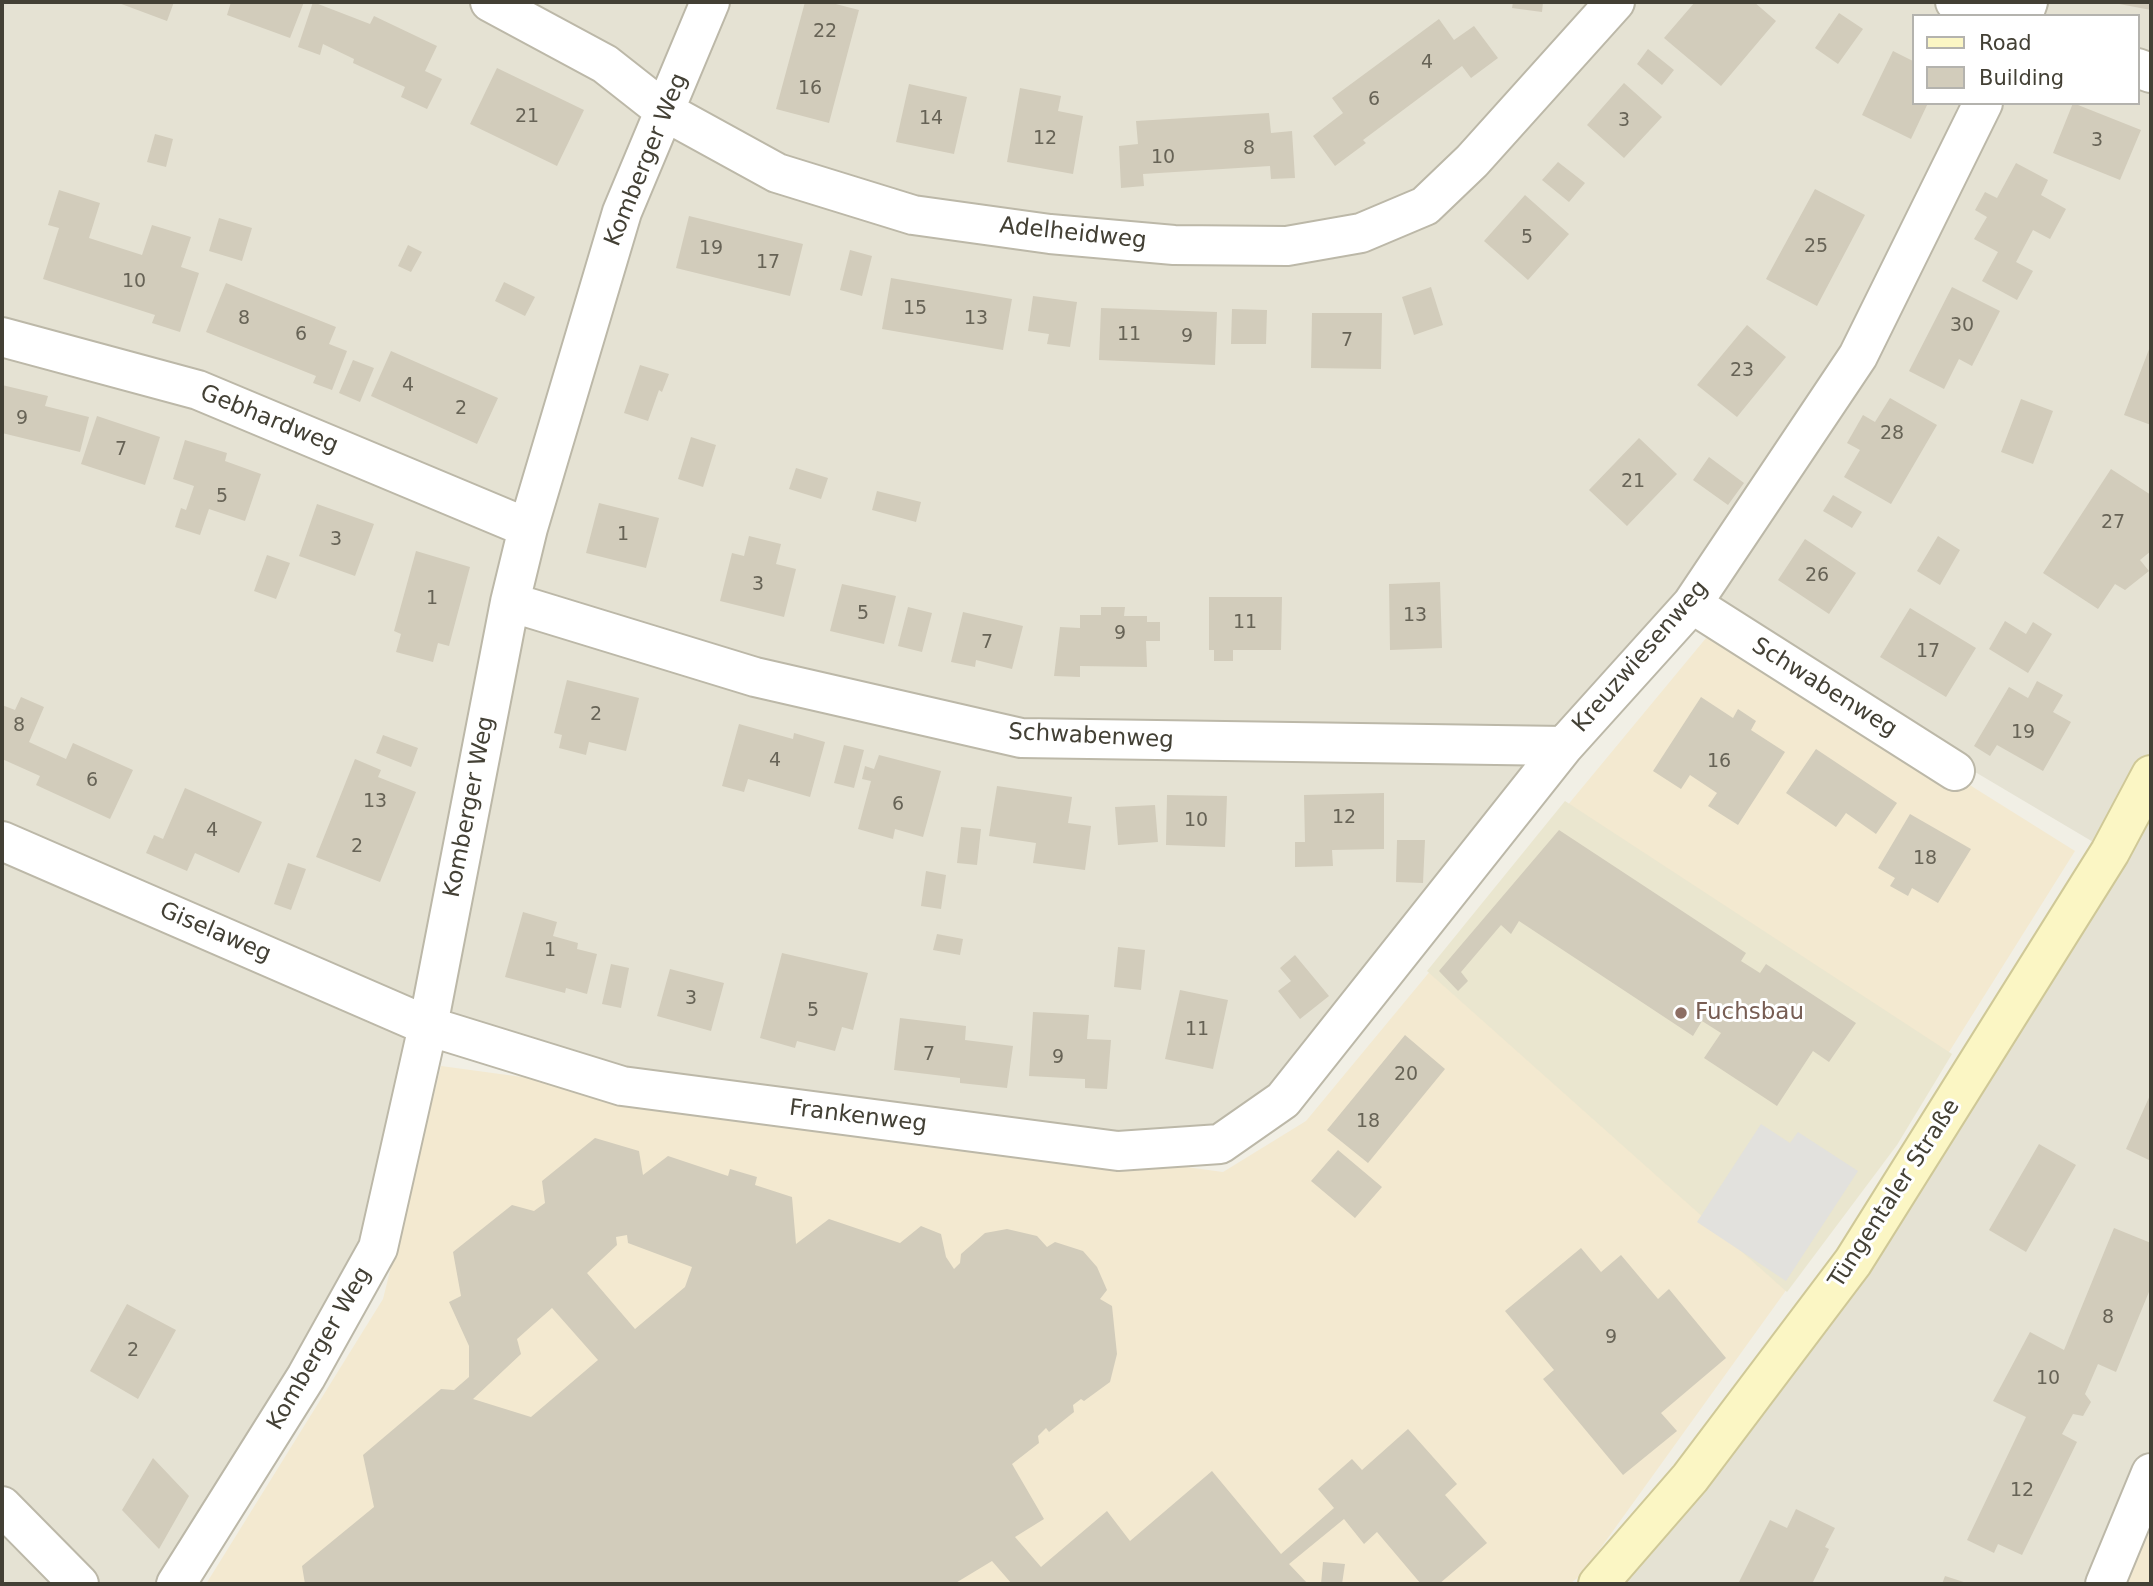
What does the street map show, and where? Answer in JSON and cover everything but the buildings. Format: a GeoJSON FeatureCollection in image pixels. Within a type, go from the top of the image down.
{"type":"FeatureCollection","features":[{"type":"Feature","properties":{"kind":"street","name":"Adelheidweg"},"geometry":{"type":"LineString","coordinates":[[490,2],[605,64],[666,112],[777,173],[913,215],[1050,234],[1174,245],[1287,246],[1361,233],[1425,206],[1472,161],[1615,2]]}},
{"type":"Feature","properties":{"kind":"street","name":"Komberger Weg"},"geometry":{"type":"LineString","coordinates":[[176,1584],[306,1377],[378,1248],[428,1026],[510,602],[528,528],[622,212],[710,2]]}},
{"type":"Feature","properties":{"kind":"street"},"geometry":{"type":"LineString","coordinates":[[1955,2],[1989,14]]}},
{"type":"Feature","properties":{"kind":"street","name":"Kreuzwiesenweg"},"geometry":{"type":"LineString","coordinates":[[1283,1100],[1564,746],[1692,604],[1858,356],[1982,105]]}},
{"type":"Feature","properties":{"kind":"street","name":"Gebhardweg"},"geometry":{"type":"LineString","coordinates":[[2,337],[198,390],[528,528]]}},
{"type":"Feature","properties":{"kind":"street","name":"Schwabenweg"},"geometry":{"type":"LineString","coordinates":[[510,602],[755,677],[1021,738],[1564,746]]}},
{"type":"Feature","properties":{"kind":"street","name":"Schwabenweg"},"geometry":{"type":"LineString","coordinates":[[1692,604],[1955,772]]}},
{"type":"Feature","properties":{"kind":"street","name":"Tüngentaler Straße"},"geometry":{"type":"LineString","coordinates":[[1598,1584],[1690,1478],[1853,1262],[2054,944],[2110,852],[2151,775]]}},
{"type":"Feature","properties":{"kind":"street","name":"Giselaweg"},"geometry":{"type":"LineString","coordinates":[[2,841],[428,1026]]}},
{"type":"Feature","properties":{"kind":"street","name":"Frankenweg"},"geometry":{"type":"LineString","coordinates":[[428,1026],[622,1086],[1118,1151],[1220,1144],[1283,1100]]}},
{"type":"Feature","properties":{"kind":"street"},"geometry":{"type":"LineString","coordinates":[[2105,1584],[2151,1474]]}},
{"type":"Feature","properties":{"kind":"street"},"geometry":{"type":"LineString","coordinates":[[2,1506],[79,1584]]}},
{"type":"Feature","properties":{"kind":"shaded area"},"geometry":{"type":"Polygon","coordinates":[[[2,2],[2151,2],[2151,1473],[2105,1584],[1598,1584],[1690,1478],[2110,852],[1692,604],[1220,1144],[622,1086],[428,1026],[378,1248],[176,1584],[2,1584],[2,2]]]}},
{"type":"Feature","properties":{"kind":"shaded area"},"geometry":{"type":"Polygon","coordinates":[[[1716,626],[2075,851],[1892,1143],[1582,1574],[1570,1584],[206,1584],[383,1299],[441,1066],[1223,1172],[1306,1121],[1716,626]]]}},
{"type":"Feature","properties":{"kind":"shaded area","name":"Fuchsbau"},"geometry":{"type":"Polygon","coordinates":[[[1565,801],[1952,1054],[1897,1145],[1787,1292],[1427,971],[1565,801]]]}},
{"type":"Feature","properties":{"kind":"shaded area"},"geometry":{"type":"Polygon","coordinates":[[[1761,1124],[1790,1143],[1798,1132],[1858,1171],[1786,1281],[1697,1222],[1761,1124]]]}},
{"type":"Feature","properties":{"kind":"shaded area"},"geometry":{"type":"Polygon","coordinates":[[[2151,1473],[2151,1584],[2105,1584],[2151,1473]]]}},
{"type":"Feature","properties":{"kind":"place","name":"Fuchsbau"},"geometry":{"type":"Point","coordinates":[1681,1013]}}]}
